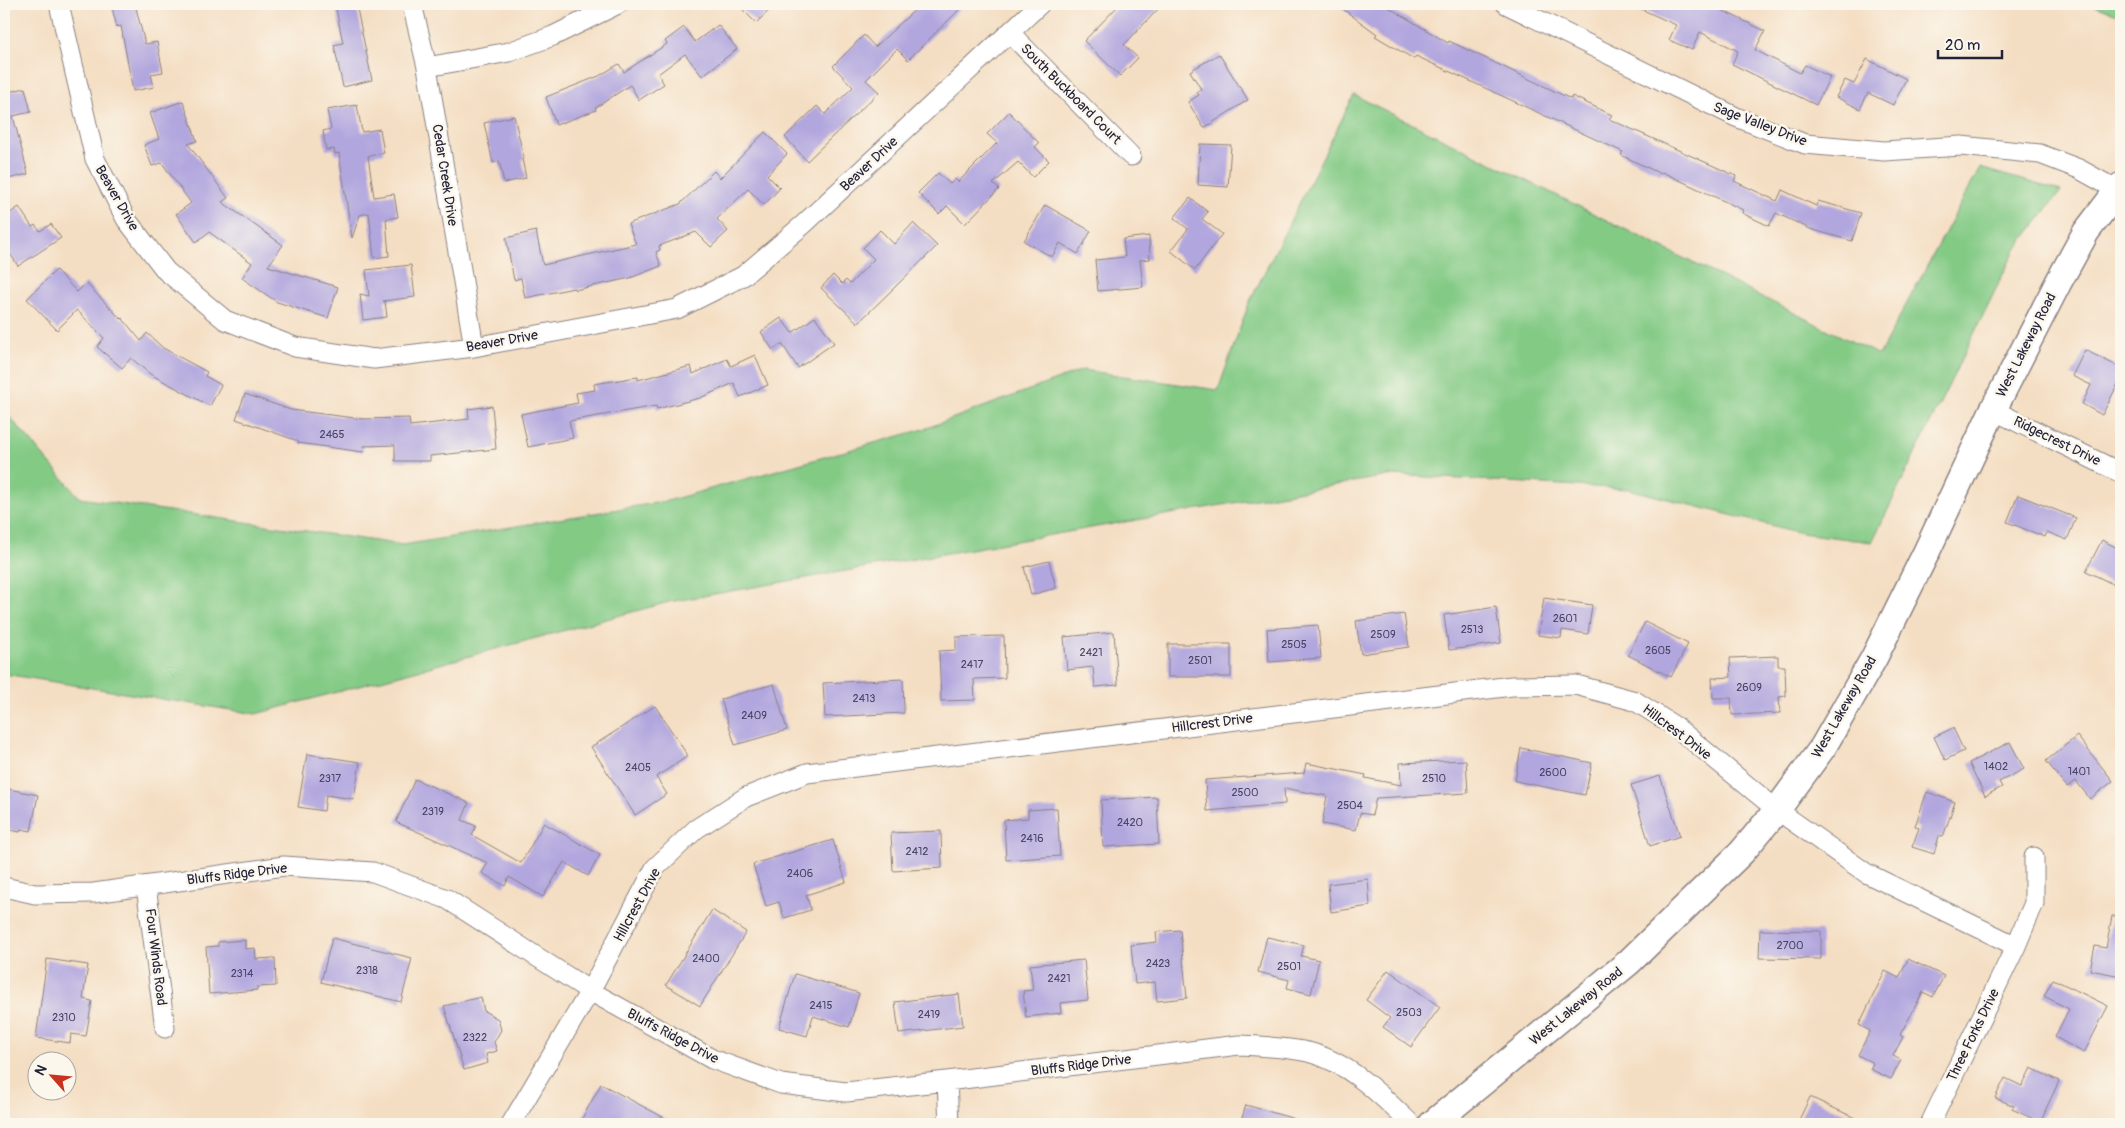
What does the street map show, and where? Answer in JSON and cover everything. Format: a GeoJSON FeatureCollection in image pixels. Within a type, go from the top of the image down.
{"type":"FeatureCollection","features":[{"type":"Feature","properties":{"kind":"street","name":"Beaver Drive"},"geometry":{"type":"LineString","coordinates":[[59,4],[94,159],[126,219],[166,271],[225,320],[295,347],[374,359],[474,347],[677,309],[743,276],[804,224],[1040,4]]}},
{"type":"Feature","properties":{"kind":"street","name":"Cedar Creek Drive"},"geometry":{"type":"LineString","coordinates":[[412,4],[427,67],[474,347]]}},
{"type":"Feature","properties":{"kind":"street"},"geometry":{"type":"LineString","coordinates":[[427,67],[509,52],[553,36],[618,4]]}},
{"type":"Feature","properties":{"kind":"street","name":"Sage Valley Drive"},"geometry":{"type":"LineString","coordinates":[[1506,4],[1736,118],[1805,144],[1884,151],[1961,146],[2040,154],[2079,169],[2119,188]]}},
{"type":"Feature","properties":{"kind":"street","name":"South Buckboard Court"},"geometry":{"type":"LineString","coordinates":[[1010,33],[1131,156]]}},
{"type":"Feature","properties":{"kind":"street","name":"West Lakeway Road"},"geometry":{"type":"LineString","coordinates":[[1432,1124],[1629,962],[1742,852],[1777,810],[1823,747],[1874,658],[1926,554],[1993,410],[2086,232],[2119,188]]}},
{"type":"Feature","properties":{"kind":"street","name":"Ridgecrest Drive"},"geometry":{"type":"LineString","coordinates":[[1993,410],[2121,473]]}},
{"type":"Feature","properties":{"kind":"street","name":"Hillcrest Drive"},"geometry":{"type":"LineString","coordinates":[[512,1124],[590,991],[655,868],[696,829],[746,797],[807,773],[1512,686],[1576,685],[1635,701],[1676,727],[1777,810],[1866,873],[2016,946]]}},
{"type":"Feature","properties":{"kind":"street","name":"Three Forks Drive"},"geometry":{"type":"LineString","coordinates":[[1930,1124],[2016,946],[2034,903],[2034,857]]}},
{"type":"Feature","properties":{"kind":"street","name":"Bluffs Ridge Drive"},"geometry":{"type":"LineString","coordinates":[[4,887],[35,894],[94,893],[284,866],[373,872],[447,899],[590,991],[712,1059],[781,1084],[846,1092],[1239,1045],[1277,1047],[1309,1052],[1338,1065],[1365,1081],[1411,1124]]}},
{"type":"Feature","properties":{"kind":"street","name":"Four Winds Road"},"geometry":{"type":"LineString","coordinates":[[146,886],[165,1028]]}},
{"type":"Feature","properties":{"kind":"street"},"geometry":{"type":"LineString","coordinates":[[947,1081],[949,1124]]}},
{"type":"Feature","properties":{"kind":"green space"},"geometry":{"type":"Polygon","coordinates":[[[2087,4],[2121,4],[2121,15],[2087,4]]]}},
{"type":"Feature","properties":{"kind":"green space"},"geometry":{"type":"Polygon","coordinates":[[[1354,95],[1879,355],[1980,168],[2061,191],[2014,252],[1872,542],[1801,533],[1628,489],[1393,475],[669,602],[256,714],[4,674],[4,388],[8,415],[80,498],[403,545],[667,501],[924,429],[1083,370],[1218,390],[1249,303],[1354,95]]]}},
{"type":"Feature","properties":{"kind":"building"},"geometry":{"type":"Polygon","coordinates":[[[111,4],[135,4],[145,44],[157,42],[163,72],[151,74],[154,87],[133,91],[121,26],[117,27],[111,4]]]}},
{"type":"Feature","properties":{"kind":"building"},"geometry":{"type":"Polygon","coordinates":[[[335,4],[356,4],[372,80],[343,87],[334,45],[343,43],[335,4]]]}},
{"type":"Feature","properties":{"kind":"building"},"geometry":{"type":"Polygon","coordinates":[[[737,4],[776,4],[756,23],[737,4]]]}},
{"type":"Feature","properties":{"kind":"building"},"geometry":{"type":"Polygon","coordinates":[[[921,4],[965,4],[908,60],[897,49],[866,80],[879,92],[807,161],[785,137],[817,106],[825,114],[853,87],[833,66],[864,35],[875,47],[921,4]]]}},
{"type":"Feature","properties":{"kind":"building"},"geometry":{"type":"Polygon","coordinates":[[[1120,4],[1163,4],[1124,45],[1138,58],[1120,76],[1084,41],[1120,4]]]}},
{"type":"Feature","properties":{"kind":"building"},"geometry":{"type":"Polygon","coordinates":[[[1336,4],[1383,4],[1448,43],[1449,41],[1571,99],[1572,96],[1612,115],[1609,119],[1736,176],[1734,181],[1777,201],[1782,190],[1816,206],[1818,201],[1861,213],[1852,241],[1810,229],[1776,213],[1769,226],[1742,213],[1743,210],[1621,155],[1623,152],[1416,56],[1414,59],[1375,36],[1377,34],[1336,4]]]}},
{"type":"Feature","properties":{"kind":"building"},"geometry":{"type":"Polygon","coordinates":[[[1630,4],[1709,4],[1765,31],[1755,50],[1800,73],[1805,65],[1830,77],[1816,105],[1732,64],[1738,51],[1700,32],[1692,50],[1669,40],[1676,25],[1630,4]]]}},
{"type":"Feature","properties":{"kind":"building"},"geometry":{"type":"Polygon","coordinates":[[[718,25],[737,49],[702,76],[685,54],[658,74],[664,84],[639,100],[630,85],[595,108],[596,110],[556,125],[546,97],[599,76],[619,64],[624,72],[667,44],[665,41],[684,27],[695,42],[718,25]]]}},
{"type":"Feature","properties":{"kind":"building"},"geometry":{"type":"Polygon","coordinates":[[[1219,54],[1248,100],[1204,128],[1188,102],[1199,95],[1197,92],[1201,89],[1190,71],[1219,54]]]}},
{"type":"Feature","properties":{"kind":"building"},"geometry":{"type":"Polygon","coordinates":[[[1867,59],[1906,79],[1893,105],[1868,93],[1860,109],[1836,97],[1845,80],[1854,84],[1867,59]]]}},
{"type":"Feature","properties":{"kind":"building"},"geometry":{"type":"Polygon","coordinates":[[[25,88],[31,112],[13,116],[28,174],[4,180],[4,93],[25,88]]]}},
{"type":"Feature","properties":{"kind":"building"},"geometry":{"type":"Polygon","coordinates":[[[183,101],[197,141],[188,144],[228,198],[222,202],[283,245],[268,266],[338,287],[328,318],[277,302],[242,278],[252,263],[209,232],[196,242],[176,214],[191,203],[162,163],[152,166],[144,145],[159,139],[150,113],[183,101]]]}},
{"type":"Feature","properties":{"kind":"building"},"geometry":{"type":"Polygon","coordinates":[[[357,105],[362,132],[380,129],[384,153],[368,156],[374,197],[394,194],[398,217],[386,219],[389,256],[374,258],[369,213],[360,215],[352,238],[339,153],[335,154],[334,149],[326,150],[323,131],[331,129],[327,110],[357,105]]]}},
{"type":"Feature","properties":{"kind":"building"},"geometry":{"type":"Polygon","coordinates":[[[1009,112],[1039,143],[1035,147],[1049,161],[1033,177],[1018,162],[993,184],[999,189],[965,224],[947,206],[939,214],[918,193],[938,173],[950,184],[955,179],[958,182],[997,143],[987,134],[1009,112]]]}},
{"type":"Feature","properties":{"kind":"building"},"geometry":{"type":"Polygon","coordinates":[[[514,116],[524,158],[522,159],[526,178],[504,183],[499,161],[493,163],[484,123],[514,116]]]}},
{"type":"Feature","properties":{"kind":"building"},"geometry":{"type":"Polygon","coordinates":[[[765,132],[787,154],[767,175],[780,188],[764,205],[748,189],[717,219],[728,231],[711,247],[696,232],[659,246],[660,250],[656,252],[661,266],[630,278],[525,298],[521,278],[514,280],[506,238],[536,231],[543,265],[636,244],[628,224],[680,204],[714,171],[720,178],[765,132]]]}},
{"type":"Feature","properties":{"kind":"building"},"geometry":{"type":"Polygon","coordinates":[[[1200,144],[1231,145],[1228,187],[1198,185],[1200,144]]]}},
{"type":"Feature","properties":{"kind":"building"},"geometry":{"type":"Polygon","coordinates":[[[1190,198],[1208,212],[1202,219],[1222,234],[1195,270],[1171,251],[1188,229],[1174,218],[1190,198]]]}},
{"type":"Feature","properties":{"kind":"building"},"geometry":{"type":"Polygon","coordinates":[[[1045,205],[1091,231],[1078,254],[1060,243],[1052,257],[1024,241],[1045,205]]]}},
{"type":"Feature","properties":{"kind":"building"},"geometry":{"type":"Polygon","coordinates":[[[19,207],[32,227],[35,225],[40,231],[51,224],[61,238],[18,266],[4,244],[4,217],[19,207]]]}},
{"type":"Feature","properties":{"kind":"building"},"geometry":{"type":"Polygon","coordinates":[[[913,223],[937,246],[858,323],[821,288],[833,275],[842,284],[846,280],[850,284],[874,259],[863,248],[880,230],[894,244],[913,223]]]}},
{"type":"Feature","properties":{"kind":"building"},"geometry":{"type":"Polygon","coordinates":[[[1149,236],[1150,259],[1140,260],[1143,287],[1098,291],[1095,260],[1125,257],[1123,239],[1149,236]]]}},
{"type":"Feature","properties":{"kind":"building"},"geometry":{"type":"Polygon","coordinates":[[[411,265],[415,297],[383,301],[385,301],[387,317],[363,320],[360,294],[369,296],[366,270],[411,265]]]}},
{"type":"Feature","properties":{"kind":"building"},"geometry":{"type":"Polygon","coordinates":[[[56,270],[77,292],[86,283],[122,318],[141,341],[147,333],[163,348],[207,372],[205,376],[221,385],[210,406],[150,374],[131,358],[122,368],[97,347],[104,338],[77,310],[57,330],[27,299],[56,270]]]}},
{"type":"Feature","properties":{"kind":"building"},"geometry":{"type":"Polygon","coordinates":[[[815,317],[834,343],[798,368],[782,344],[773,350],[761,332],[781,318],[792,333],[815,317]]]}},
{"type":"Feature","properties":{"kind":"building"},"geometry":{"type":"Polygon","coordinates":[[[2085,350],[2121,368],[2121,378],[2102,415],[2082,404],[2091,385],[2072,376],[2085,350]]]}},
{"type":"Feature","properties":{"kind":"building"},"geometry":{"type":"Polygon","coordinates":[[[755,355],[768,385],[740,397],[734,383],[700,398],[657,409],[656,406],[569,421],[573,438],[528,447],[521,414],[578,403],[576,393],[595,390],[594,384],[638,377],[638,380],[691,366],[693,374],[727,359],[731,366],[755,355]]]}},
{"type":"Feature","properties":{"kind":"building"},"geometry":{"type":"Polygon","coordinates":[[[245,394],[291,410],[363,419],[409,418],[410,426],[469,419],[468,409],[492,406],[496,449],[430,456],[430,461],[395,461],[395,445],[364,446],[363,452],[298,443],[298,441],[236,419],[245,394]]]}},
{"type":"Feature","properties":{"kind":"building"},"geometry":{"type":"Polygon","coordinates":[[[2018,495],[2076,518],[2067,540],[2047,532],[2045,537],[2007,522],[2018,495]]]}},
{"type":"Feature","properties":{"kind":"building"},"geometry":{"type":"Polygon","coordinates":[[[2102,540],[2121,550],[2121,588],[2086,571],[2102,540]]]}},
{"type":"Feature","properties":{"kind":"building"},"geometry":{"type":"Polygon","coordinates":[[[1049,561],[1056,588],[1031,595],[1024,567],[1049,561]]]}},
{"type":"Feature","properties":{"kind":"building"},"geometry":{"type":"Polygon","coordinates":[[[1544,598],[1592,605],[1588,634],[1562,630],[1561,638],[1538,635],[1544,598]]]}},
{"type":"Feature","properties":{"kind":"building"},"geometry":{"type":"Polygon","coordinates":[[[1496,607],[1501,643],[1449,650],[1444,615],[1496,607]]]}},
{"type":"Feature","properties":{"kind":"building"},"geometry":{"type":"Polygon","coordinates":[[[1404,614],[1409,647],[1361,654],[1356,621],[1404,614]]]}},
{"type":"Feature","properties":{"kind":"building"},"geometry":{"type":"Polygon","coordinates":[[[1645,622],[1688,644],[1671,677],[1628,655],[1645,622]]]}},
{"type":"Feature","properties":{"kind":"building"},"geometry":{"type":"Polygon","coordinates":[[[1318,625],[1321,658],[1269,662],[1267,629],[1318,625]]]}},
{"type":"Feature","properties":{"kind":"building"},"geometry":{"type":"Polygon","coordinates":[[[1114,632],[1118,685],[1095,687],[1093,667],[1067,670],[1064,637],[1114,632]]]}},
{"type":"Feature","properties":{"kind":"building"},"geometry":{"type":"Polygon","coordinates":[[[1004,636],[1005,678],[974,679],[975,700],[941,701],[939,651],[956,650],[956,637],[1004,636]]]}},
{"type":"Feature","properties":{"kind":"building"},"geometry":{"type":"Polygon","coordinates":[[[1168,644],[1231,644],[1231,677],[1168,677],[1168,644]]]}},
{"type":"Feature","properties":{"kind":"building"},"geometry":{"type":"Polygon","coordinates":[[[1778,656],[1778,666],[1785,666],[1786,696],[1779,697],[1780,713],[1732,715],[1731,698],[1713,698],[1712,678],[1731,677],[1730,658],[1778,656]]]}},
{"type":"Feature","properties":{"kind":"building"},"geometry":{"type":"Polygon","coordinates":[[[903,679],[904,713],[825,717],[823,683],[903,679]]]}},
{"type":"Feature","properties":{"kind":"building"},"geometry":{"type":"Polygon","coordinates":[[[774,684],[787,730],[735,745],[721,699],[774,684]]]}},
{"type":"Feature","properties":{"kind":"building"},"geometry":{"type":"Polygon","coordinates":[[[655,706],[688,756],[656,777],[667,794],[635,815],[591,747],[655,706]]]}},
{"type":"Feature","properties":{"kind":"building"},"geometry":{"type":"Polygon","coordinates":[[[1953,728],[1964,751],[1945,760],[1934,737],[1953,728]]]}},
{"type":"Feature","properties":{"kind":"building"},"geometry":{"type":"Polygon","coordinates":[[[2077,736],[2113,781],[2090,799],[2076,781],[2067,787],[2046,761],[2077,736]]]}},
{"type":"Feature","properties":{"kind":"building"},"geometry":{"type":"Polygon","coordinates":[[[2010,742],[2024,769],[1999,782],[2002,787],[1985,796],[1969,763],[2010,742]]]}},
{"type":"Feature","properties":{"kind":"building"},"geometry":{"type":"Polygon","coordinates":[[[1521,748],[1592,763],[1585,795],[1515,781],[1521,748]]]}},
{"type":"Feature","properties":{"kind":"building"},"geometry":{"type":"Polygon","coordinates":[[[307,754],[360,762],[354,799],[326,795],[324,811],[298,807],[307,754]]]}},
{"type":"Feature","properties":{"kind":"building"},"geometry":{"type":"Polygon","coordinates":[[[1466,760],[1468,793],[1376,798],[1372,815],[1360,813],[1356,830],[1322,824],[1327,796],[1284,788],[1285,804],[1207,811],[1205,780],[1304,773],[1306,763],[1366,775],[1365,778],[1401,785],[1400,763],[1466,760]]]}},
{"type":"Feature","properties":{"kind":"building"},"geometry":{"type":"Polygon","coordinates":[[[1660,776],[1680,836],[1650,846],[1631,785],[1660,776]]]}},
{"type":"Feature","properties":{"kind":"building"},"geometry":{"type":"Polygon","coordinates":[[[415,779],[469,803],[462,820],[476,826],[472,835],[521,863],[544,823],[600,855],[588,876],[564,862],[543,897],[509,877],[505,886],[482,873],[488,863],[396,822],[415,779]]]}},
{"type":"Feature","properties":{"kind":"building"},"geometry":{"type":"Polygon","coordinates":[[[4,788],[38,795],[31,831],[21,829],[20,832],[4,829],[4,788]]]}},
{"type":"Feature","properties":{"kind":"building"},"geometry":{"type":"Polygon","coordinates":[[[1927,792],[1955,802],[1943,837],[1939,836],[1934,854],[1912,847],[1919,828],[1915,826],[1927,792]]]}},
{"type":"Feature","properties":{"kind":"building"},"geometry":{"type":"Polygon","coordinates":[[[1157,797],[1159,844],[1103,847],[1101,800],[1157,797]]]}},
{"type":"Feature","properties":{"kind":"building"},"geometry":{"type":"Polygon","coordinates":[[[1057,808],[1060,856],[1006,860],[1004,820],[1028,818],[1028,810],[1057,808]]]}},
{"type":"Feature","properties":{"kind":"building"},"geometry":{"type":"Polygon","coordinates":[[[941,831],[942,868],[893,871],[891,833],[941,831]]]}},
{"type":"Feature","properties":{"kind":"building"},"geometry":{"type":"Polygon","coordinates":[[[833,840],[846,882],[806,895],[811,910],[784,918],[779,902],[766,906],[753,864],[833,840]]]}},
{"type":"Feature","properties":{"kind":"building"},"geometry":{"type":"Polygon","coordinates":[[[1368,879],[1370,906],[1331,912],[1328,884],[1368,879]]]}},
{"type":"Feature","properties":{"kind":"building"},"geometry":{"type":"Polygon","coordinates":[[[712,910],[746,932],[700,1006],[666,985],[712,910]]]}},
{"type":"Feature","properties":{"kind":"building"},"geometry":{"type":"Polygon","coordinates":[[[2112,916],[2121,916],[2121,976],[2090,970],[2095,946],[2106,948],[2112,916]]]}},
{"type":"Feature","properties":{"kind":"building"},"geometry":{"type":"Polygon","coordinates":[[[1180,930],[1187,998],[1157,1001],[1155,982],[1135,984],[1131,945],[1157,942],[1156,932],[1180,930]]]}},
{"type":"Feature","properties":{"kind":"building"},"geometry":{"type":"Polygon","coordinates":[[[1760,930],[1821,931],[1821,959],[1759,958],[1760,930]]]}},
{"type":"Feature","properties":{"kind":"building"},"geometry":{"type":"Polygon","coordinates":[[[1267,937],[1304,945],[1301,956],[1319,960],[1311,994],[1287,988],[1289,980],[1258,972],[1267,937]]]}},
{"type":"Feature","properties":{"kind":"building"},"geometry":{"type":"Polygon","coordinates":[[[332,938],[412,958],[401,1002],[321,982],[332,938]]]}},
{"type":"Feature","properties":{"kind":"building"},"geometry":{"type":"Polygon","coordinates":[[[245,940],[245,949],[255,948],[256,959],[275,958],[276,986],[257,987],[257,990],[209,994],[206,947],[218,946],[218,942],[245,940]]]}},
{"type":"Feature","properties":{"kind":"building"},"geometry":{"type":"Polygon","coordinates":[[[47,959],[88,965],[83,999],[92,1001],[86,1036],[71,1034],[70,1043],[36,1038],[47,959]]]}},
{"type":"Feature","properties":{"kind":"building"},"geometry":{"type":"Polygon","coordinates":[[[1908,959],[1944,976],[1933,997],[1923,992],[1900,1035],[1903,1037],[1893,1056],[1901,1060],[1891,1079],[1870,1069],[1873,1063],[1858,1055],[1870,1031],[1859,1025],[1885,971],[1899,978],[1908,959]]]}},
{"type":"Feature","properties":{"kind":"building"},"geometry":{"type":"Polygon","coordinates":[[[1084,960],[1088,1000],[1060,1003],[1061,1013],[1026,1017],[1023,991],[1033,990],[1030,965],[1084,960]]]}},
{"type":"Feature","properties":{"kind":"building"},"geometry":{"type":"Polygon","coordinates":[[[1388,970],[1440,1007],[1411,1047],[1383,1027],[1390,1018],[1366,1000],[1388,970]]]}},
{"type":"Feature","properties":{"kind":"building"},"geometry":{"type":"Polygon","coordinates":[[[795,974],[859,993],[849,1027],[813,1016],[807,1036],[779,1028],[795,974]]]}},
{"type":"Feature","properties":{"kind":"building"},"geometry":{"type":"Polygon","coordinates":[[[2053,979],[2108,1006],[2084,1053],[2055,1037],[2069,1009],[2044,996],[2053,979]]]}},
{"type":"Feature","properties":{"kind":"building"},"geometry":{"type":"Polygon","coordinates":[[[959,994],[963,1026],[899,1034],[895,1002],[959,994]]]}},
{"type":"Feature","properties":{"kind":"building"},"geometry":{"type":"Polygon","coordinates":[[[481,997],[484,1011],[498,1019],[501,1030],[494,1042],[497,1051],[486,1054],[488,1063],[464,1070],[444,1006],[481,997]]]}},
{"type":"Feature","properties":{"kind":"building"},"geometry":{"type":"Polygon","coordinates":[[[2031,1068],[2059,1081],[2040,1122],[2012,1109],[2014,1106],[1995,1098],[2005,1078],[2022,1086],[2031,1068]]]}},
{"type":"Feature","properties":{"kind":"building"},"geometry":{"type":"Polygon","coordinates":[[[601,1084],[676,1124],[579,1124],[601,1084]]]}},
{"type":"Feature","properties":{"kind":"building"},"geometry":{"type":"Polygon","coordinates":[[[1810,1097],[1868,1124],[1797,1124],[1810,1097]]]}},
{"type":"Feature","properties":{"kind":"building"},"geometry":{"type":"Polygon","coordinates":[[[1246,1105],[1295,1119],[1294,1124],[1240,1124],[1246,1105]]]}}]}
